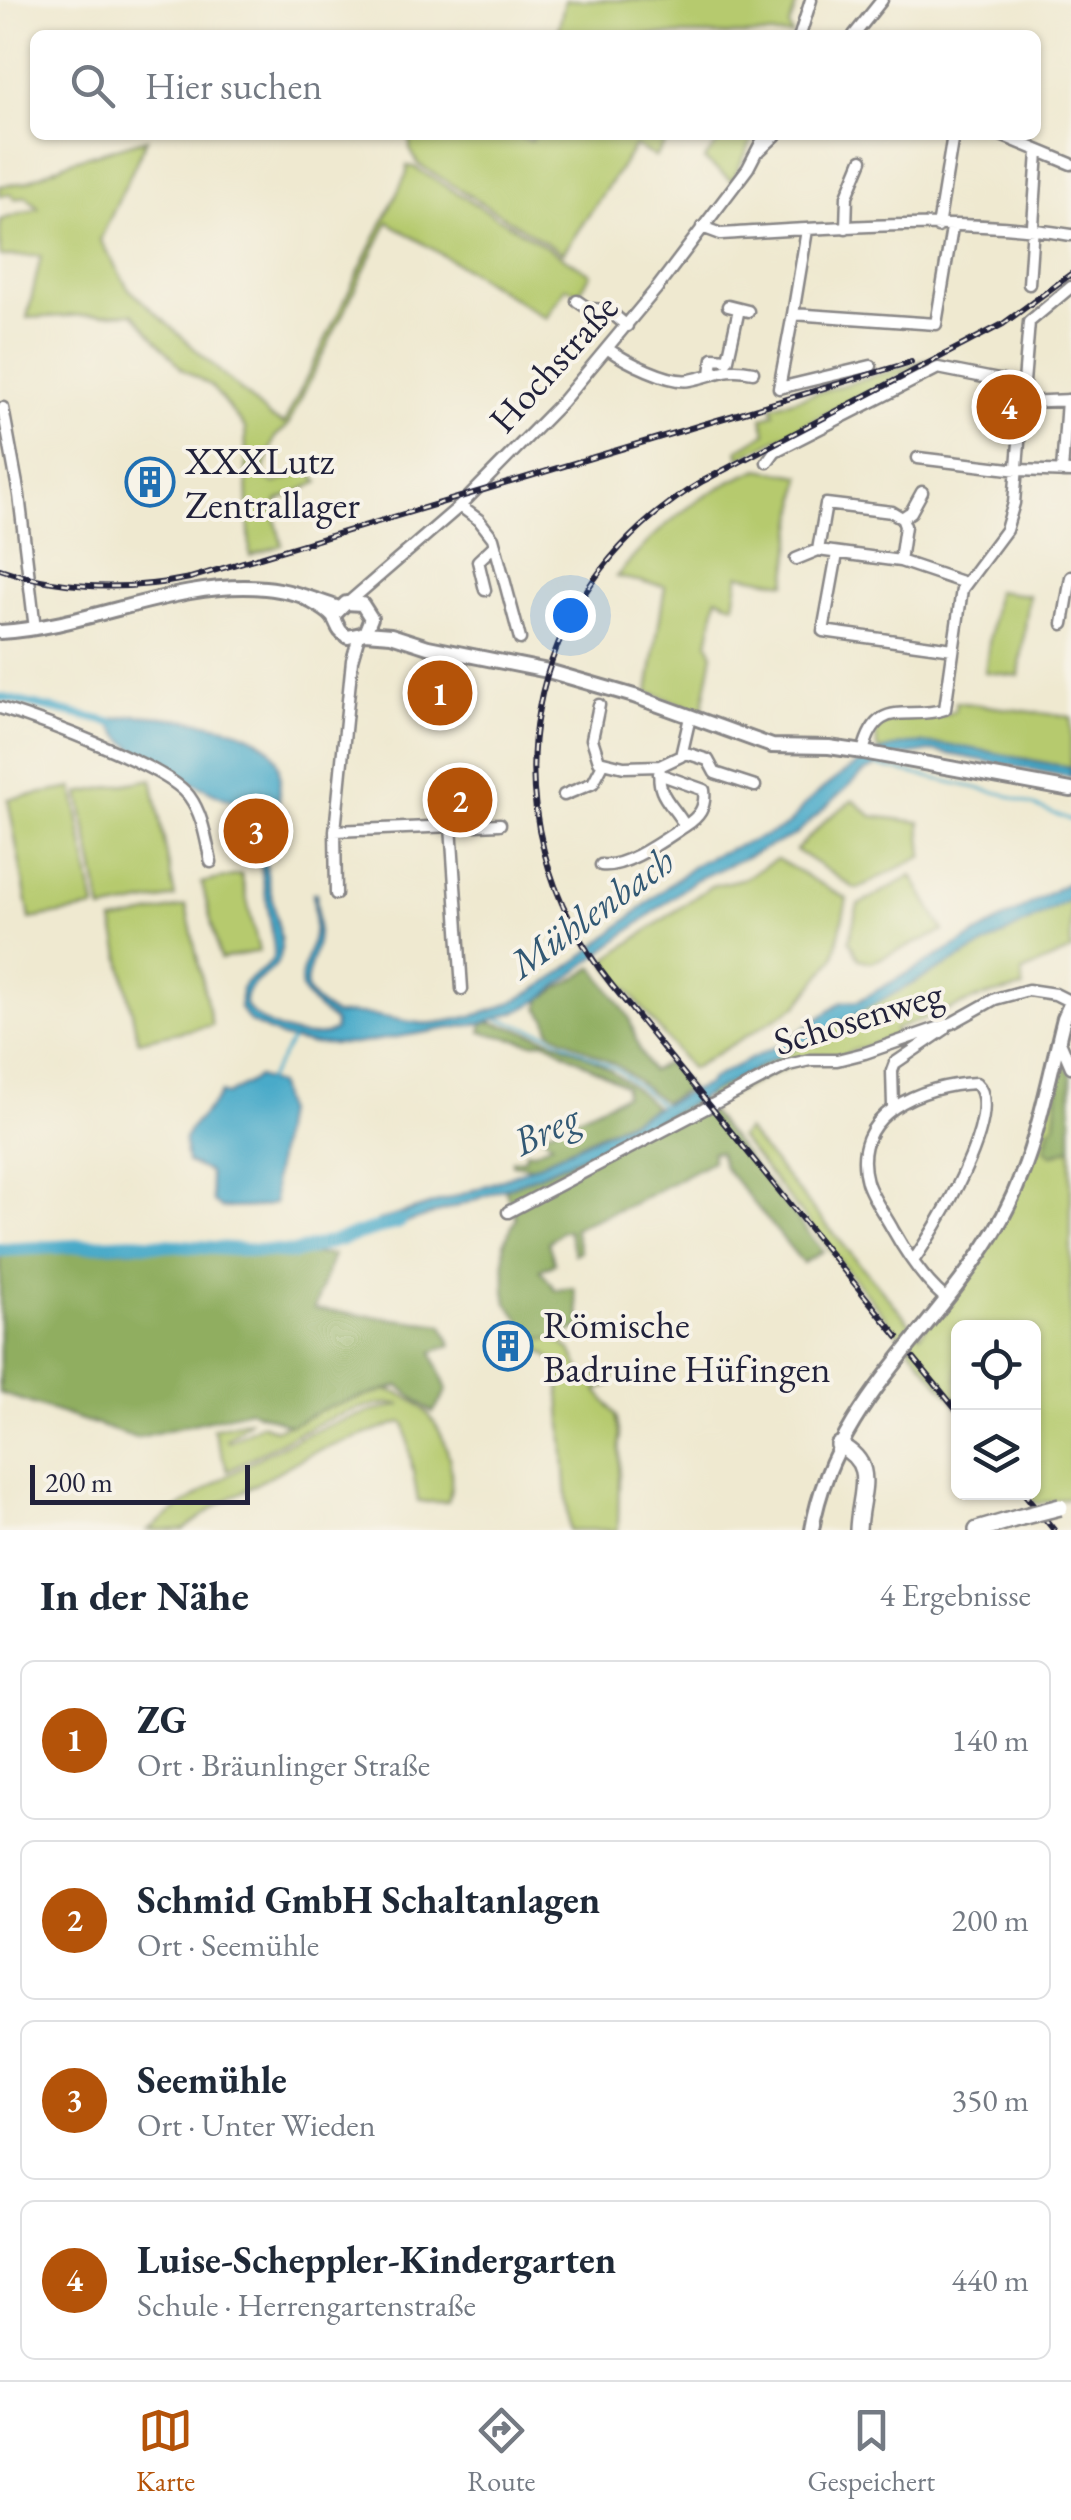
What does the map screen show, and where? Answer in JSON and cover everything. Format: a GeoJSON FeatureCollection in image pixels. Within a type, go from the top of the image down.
{"type":"FeatureCollection","features":[{"type":"Feature","properties":{"kind":"highway"},"geometry":{"type":"LineString","coordinates":[[839,1445],[854,1452],[864,1466],[858,1530]]}},
{"type":"Feature","properties":{"kind":"highway"},"geometry":{"type":"LineString","coordinates":[[977,1530],[1066,1506]]}},
{"type":"Feature","properties":{"kind":"main road"},"geometry":{"type":"LineString","coordinates":[[0,632],[35,629],[220,588],[270,588],[341,610],[362,627]]}},
{"type":"Feature","properties":{"kind":"main road"},"geometry":{"type":"LineString","coordinates":[[341,610],[338,630],[362,627],[428,647],[605,686],[772,746],[829,747],[870,753],[1071,790]]}},
{"type":"Feature","properties":{"kind":"main road"},"geometry":{"type":"LineString","coordinates":[[812,1530],[816,1500],[847,1428],[992,1236],[1024,1172],[1071,1002]]}},
{"type":"Feature","properties":{"kind":"street"},"geometry":{"type":"LineString","coordinates":[[802,30],[811,0]]}},
{"type":"Feature","properties":{"kind":"street"},"geometry":{"type":"LineString","coordinates":[[858,30],[882,0]]}},
{"type":"Feature","properties":{"kind":"street","name":"Hochstraße"},"geometry":{"type":"LineString","coordinates":[[756,154],[763,140]]}},
{"type":"Feature","properties":{"kind":"street","name":"Hochstraße"},"geometry":{"type":"LineString","coordinates":[[341,610],[460,506],[516,451],[627,326],[756,154],[771,140]]}},
{"type":"Feature","properties":{"kind":"street"},"geometry":{"type":"LineString","coordinates":[[938,228],[953,140]]}},
{"type":"Feature","properties":{"kind":"street"},"geometry":{"type":"LineString","coordinates":[[1012,140],[1071,164]]}},
{"type":"Feature","properties":{"kind":"street"},"geometry":{"type":"LineString","coordinates":[[1029,284],[1038,152]]}},
{"type":"Feature","properties":{"kind":"street"},"geometry":{"type":"LineString","coordinates":[[846,228],[847,196],[862,160]]}},
{"type":"Feature","properties":{"kind":"street"},"geometry":{"type":"LineString","coordinates":[[702,227],[721,234],[952,228],[1032,229],[1071,236]]}},
{"type":"Feature","properties":{"kind":"street"},"geometry":{"type":"LineString","coordinates":[[793,314],[936,324],[952,228]]}},
{"type":"Feature","properties":{"kind":"street"},"geometry":{"type":"LineString","coordinates":[[808,230],[779,388],[871,366]]}},
{"type":"Feature","properties":{"kind":"street"},"geometry":{"type":"LineString","coordinates":[[870,753],[872,726],[879,719],[906,711],[945,708],[965,583],[1006,530],[1014,503],[1028,322],[1071,287]]}},
{"type":"Feature","properties":{"kind":"street"},"geometry":{"type":"LineString","coordinates":[[577,301],[589,309],[608,310],[627,326]]}},
{"type":"Feature","properties":{"kind":"street"},"geometry":{"type":"LineString","coordinates":[[608,349],[676,380],[692,380],[727,363],[738,309]]}},
{"type":"Feature","properties":{"kind":"street"},"geometry":{"type":"LineString","coordinates":[[727,363],[753,372]]}},
{"type":"Feature","properties":{"kind":"street"},"geometry":{"type":"LineString","coordinates":[[766,462],[775,452],[938,368],[1024,384]]}},
{"type":"Feature","properties":{"kind":"street"},"geometry":{"type":"LineString","coordinates":[[918,458],[1066,472],[1069,400],[1023,402]]}},
{"type":"Feature","properties":{"kind":"street"},"geometry":{"type":"LineString","coordinates":[[3,408],[35,629]]}},
{"type":"Feature","properties":{"kind":"street"},"geometry":{"type":"LineString","coordinates":[[902,518],[911,512],[922,492]]}},
{"type":"Feature","properties":{"kind":"street"},"geometry":{"type":"LineString","coordinates":[[818,550],[826,504],[892,512],[902,518],[905,526],[900,562]]}},
{"type":"Feature","properties":{"kind":"street"},"geometry":{"type":"LineString","coordinates":[[460,506],[487,528],[495,545],[520,638]]}},
{"type":"Feature","properties":{"kind":"street"},"geometry":{"type":"LineString","coordinates":[[485,590],[478,561],[495,545]]}},
{"type":"Feature","properties":{"kind":"street"},"geometry":{"type":"LineString","coordinates":[[796,559],[818,550],[900,562],[965,583]]}},
{"type":"Feature","properties":{"kind":"street"},"geometry":{"type":"LineString","coordinates":[[837,554],[823,631],[952,648]]}},
{"type":"Feature","properties":{"kind":"street"},"geometry":{"type":"LineString","coordinates":[[1063,624],[1071,577]]}},
{"type":"Feature","properties":{"kind":"street"},"geometry":{"type":"LineString","coordinates":[[336,894],[335,831],[352,660],[368,586]]}},
{"type":"Feature","properties":{"kind":"street"},"geometry":{"type":"LineString","coordinates":[[599,705],[592,740],[596,756],[603,764],[659,770],[702,789],[705,794],[697,819],[642,852],[609,866],[602,864]]}},
{"type":"Feature","properties":{"kind":"street"},"geometry":{"type":"LineString","coordinates":[[0,708],[84,737],[185,791],[200,817],[211,862]]}},
{"type":"Feature","properties":{"kind":"street"},"geometry":{"type":"LineString","coordinates":[[659,770],[682,752],[690,717]]}},
{"type":"Feature","properties":{"kind":"street"},"geometry":{"type":"LineString","coordinates":[[682,752],[708,760],[715,772],[755,786]]}},
{"type":"Feature","properties":{"kind":"street"},"geometry":{"type":"LineString","coordinates":[[564,795],[593,783],[603,764]]}},
{"type":"Feature","properties":{"kind":"street"},"geometry":{"type":"LineString","coordinates":[[702,789],[712,766]]}},
{"type":"Feature","properties":{"kind":"street"},"geometry":{"type":"LineString","coordinates":[[659,770],[659,790],[685,826]]}},
{"type":"Feature","properties":{"kind":"street"},"geometry":{"type":"LineString","coordinates":[[335,831],[500,824]]}},
{"type":"Feature","properties":{"kind":"street"},"geometry":{"type":"LineString","coordinates":[[450,826],[462,989]]}},
{"type":"Feature","properties":{"kind":"street","name":"Schosenweg"},"geometry":{"type":"LineString","coordinates":[[508,1212],[788,1066],[865,1053],[952,1023],[994,998],[1028,990],[1055,994],[1071,1002]]}},
{"type":"Feature","properties":{"kind":"street"},"geometry":{"type":"LineString","coordinates":[[893,1106],[895,1063],[952,1023]]}},
{"type":"Feature","properties":{"kind":"street"},"geometry":{"type":"LineString","coordinates":[[1058,1038],[1071,1066]]}},
{"type":"Feature","properties":{"kind":"street"},"geometry":{"type":"LineString","coordinates":[[913,1262],[944,1215],[973,1148],[985,1102],[983,1090],[976,1083],[943,1086],[893,1106],[870,1134],[865,1150],[866,1179],[913,1262],[945,1298]]}},
{"type":"Feature","properties":{"kind":"green space"},"geometry":{"type":"Polygon","coordinates":[[[565,0],[798,0],[790,30],[558,30],[565,0]]]}},
{"type":"Feature","properties":{"kind":"green space"},"geometry":{"type":"Polygon","coordinates":[[[147,140],[100,240],[128,288],[271,418],[284,424],[407,173],[407,166],[591,274],[579,293],[566,287],[546,318],[388,222],[287,427],[275,437],[262,475],[274,483],[309,471],[319,482],[277,501],[273,511],[282,545],[250,556],[245,428],[211,386],[182,369],[133,313],[27,318],[41,256],[0,256],[0,220],[39,208],[26,196],[0,196],[0,186],[26,182],[71,161],[147,140]]]}},
{"type":"Feature","properties":{"kind":"green space"},"geometry":{"type":"Polygon","coordinates":[[[410,140],[667,140],[655,157],[635,146],[563,253],[418,164],[410,140]]]}},
{"type":"Feature","properties":{"kind":"green space"},"geometry":{"type":"Polygon","coordinates":[[[720,140],[752,140],[732,181],[704,160],[720,140]]]}},
{"type":"Feature","properties":{"kind":"green space"},"geometry":{"type":"Polygon","coordinates":[[[931,359],[740,458],[738,450],[766,433],[762,418],[774,413],[772,406],[931,359]]]}},
{"type":"Feature","properties":{"kind":"green space"},"geometry":{"type":"Polygon","coordinates":[[[759,469],[801,476],[786,583],[739,575],[734,605],[717,597],[708,643],[713,654],[702,712],[648,692],[665,586],[616,577],[680,514],[717,489],[759,469]]]}},
{"type":"Feature","properties":{"kind":"green space"},"geometry":{"type":"Polygon","coordinates":[[[996,591],[1029,595],[1019,676],[985,672],[996,591]]]}},
{"type":"Feature","properties":{"kind":"green space"},"geometry":{"type":"Polygon","coordinates":[[[956,702],[1071,717],[1071,767],[950,746],[904,746],[885,752],[877,748],[876,733],[884,724],[904,717],[945,714],[955,710],[956,702]]]}},
{"type":"Feature","properties":{"kind":"green space"},"geometry":{"type":"Polygon","coordinates":[[[152,779],[175,897],[102,911],[79,793],[152,779]]]}},
{"type":"Feature","properties":{"kind":"green space"},"geometry":{"type":"Polygon","coordinates":[[[73,788],[95,908],[30,919],[8,799],[73,788]]]}},
{"type":"Feature","properties":{"kind":"green space"},"geometry":{"type":"Polygon","coordinates":[[[853,800],[872,816],[920,822],[923,856],[856,889],[796,850],[853,800]]]}},
{"type":"Feature","properties":{"kind":"green space"},"geometry":{"type":"Polygon","coordinates":[[[777,859],[847,899],[834,958],[798,1005],[691,1069],[604,961],[711,886],[745,878],[777,859]]]}},
{"type":"Feature","properties":{"kind":"green space"},"geometry":{"type":"Polygon","coordinates":[[[241,874],[259,951],[220,959],[202,883],[241,874]]]}},
{"type":"Feature","properties":{"kind":"green space"},"geometry":{"type":"Polygon","coordinates":[[[912,876],[944,931],[872,962],[859,959],[849,940],[858,905],[912,876]]]}},
{"type":"Feature","properties":{"kind":"green space"},"geometry":{"type":"Polygon","coordinates":[[[1071,899],[1071,951],[1022,972],[1023,988],[982,997],[894,1030],[897,1035],[842,1055],[812,1056],[712,1103],[705,1095],[1071,899]]]}},
{"type":"Feature","properties":{"kind":"green space"},"geometry":{"type":"Polygon","coordinates":[[[186,906],[212,1025],[138,1041],[113,922],[186,906]]]}},
{"type":"Feature","properties":{"kind":"green space"},"geometry":{"type":"Polygon","coordinates":[[[594,967],[629,1017],[651,1071],[667,1063],[689,1088],[663,1102],[621,1068],[550,1031],[539,1009],[541,999],[594,967]]]}},
{"type":"Feature","properties":{"kind":"green space"},"geometry":{"type":"Polygon","coordinates":[[[490,1022],[579,1052],[617,1075],[655,1107],[532,1167],[512,1164],[512,1160],[525,1159],[526,1151],[534,1152],[552,1143],[541,1134],[625,1095],[625,1086],[544,1041],[533,1043],[481,1032],[483,1023],[490,1022]]]}},
{"type":"Feature","properties":{"kind":"green space"},"geometry":{"type":"Polygon","coordinates":[[[1061,1061],[1053,1155],[1071,1148],[1071,1497],[1036,1504],[1033,1500],[1041,1500],[1041,1320],[951,1320],[951,1398],[739,1137],[746,1130],[920,1335],[982,1256],[1035,1155],[1061,1061]]]}},
{"type":"Feature","properties":{"kind":"green space"},"geometry":{"type":"Polygon","coordinates":[[[1061,1061],[1071,1073],[1071,1148],[1052,1155],[1045,1149],[1050,1128],[1055,1125],[1061,1061]]]}},
{"type":"Feature","properties":{"kind":"green space"},"geometry":{"type":"Polygon","coordinates":[[[699,1098],[823,1251],[803,1263],[724,1167],[719,1152],[712,1152],[712,1161],[634,1203],[574,1228],[580,1251],[574,1254],[568,1230],[548,1243],[555,1263],[540,1270],[556,1290],[574,1288],[582,1327],[554,1339],[533,1338],[507,1303],[504,1243],[516,1218],[505,1189],[699,1098]]]}},
{"type":"Feature","properties":{"kind":"green space"},"geometry":{"type":"Polygon","coordinates":[[[143,1249],[333,1255],[314,1309],[443,1325],[451,1345],[432,1352],[447,1390],[433,1413],[399,1386],[328,1407],[291,1425],[250,1410],[136,1438],[0,1393],[0,1255],[143,1249]]]}},
{"type":"Feature","properties":{"kind":"green space"},"geometry":{"type":"Polygon","coordinates":[[[533,1338],[556,1338],[571,1351],[584,1377],[614,1372],[611,1384],[597,1390],[616,1415],[620,1435],[618,1530],[569,1530],[558,1365],[543,1352],[535,1353],[533,1338]]]}},
{"type":"Feature","properties":{"kind":"green space"},"geometry":{"type":"Polygon","coordinates":[[[385,1390],[417,1404],[440,1432],[451,1467],[448,1502],[418,1502],[405,1424],[401,1422],[312,1453],[218,1505],[183,1530],[148,1530],[269,1452],[334,1423],[402,1405],[384,1404],[338,1416],[228,1471],[213,1429],[251,1420],[229,1442],[262,1424],[275,1430],[328,1407],[385,1390]]]}},
{"type":"Feature","properties":{"kind":"water"},"geometry":{"type":"Polygon","coordinates":[[[135,715],[230,728],[263,743],[276,758],[279,798],[265,857],[280,956],[272,969],[250,988],[245,1003],[260,1020],[272,1026],[313,1036],[335,1030],[334,1021],[309,999],[301,982],[314,933],[313,893],[318,936],[307,983],[313,998],[336,1015],[446,1022],[502,1007],[532,992],[590,951],[698,863],[787,825],[826,786],[883,751],[910,744],[950,745],[1071,767],[1071,777],[933,751],[898,756],[863,773],[795,835],[695,880],[541,999],[521,1010],[483,1023],[355,1044],[312,1044],[283,1038],[250,1022],[240,1008],[241,988],[274,955],[255,836],[260,835],[259,823],[253,823],[255,814],[149,758],[116,732],[109,720],[135,715]]]}},
{"type":"Feature","properties":{"kind":"water"},"geometry":{"type":"Polygon","coordinates":[[[1071,881],[1071,899],[680,1108],[504,1189],[382,1230],[378,1221],[513,1175],[708,1084],[788,1040],[842,1002],[858,1001],[1071,881]]]}},
{"type":"Feature","properties":{"kind":"water"},"geometry":{"type":"Polygon","coordinates":[[[258,1077],[278,1085],[284,1111],[274,1179],[275,1203],[221,1208],[213,1202],[209,1172],[187,1162],[184,1140],[221,1093],[227,1095],[258,1077]]]}},
{"type":"Feature","properties":{"kind":"waterway"},"geometry":{"type":"LineString","coordinates":[[0,697],[118,724]]}},
{"type":"Feature","properties":{"kind":"waterway"},"geometry":{"type":"LineString","coordinates":[[878,766],[1003,794],[1071,820]]}},
{"type":"Feature","properties":{"kind":"waterway"},"geometry":{"type":"LineString","coordinates":[[258,845],[259,815]]}},
{"type":"Feature","properties":{"kind":"waterway"},"geometry":{"type":"LineString","coordinates":[[499,1019],[548,1034],[618,1070],[662,1106]]}},
{"type":"Feature","properties":{"kind":"waterway","name":"Mühlenbach"},"geometry":{"type":"LineString","coordinates":[[267,1081],[292,1040]]}},
{"type":"Feature","properties":{"kind":"waterway","name":"Breg"},"geometry":{"type":"LineString","coordinates":[[0,1250],[132,1243],[294,1253],[399,1222]]}},
{"type":"Feature","properties":{"kind":"railway"},"geometry":{"type":"LineString","coordinates":[[898,1337],[611,984],[570,919],[544,851],[534,780],[538,711],[558,644],[592,582],[641,527],[703,481],[1003,324],[1071,274]]}},
{"type":"Feature","properties":{"kind":"railway"},"geometry":{"type":"LineString","coordinates":[[0,569],[70,585],[142,585],[190,578],[911,362]]}},
{"type":"Feature","properties":{"kind":"railway"},"geometry":{"type":"LineString","coordinates":[[914,1358],[956,1410]]}},
{"type":"Feature","properties":{"kind":"railway"},"geometry":{"type":"LineString","coordinates":[[1030,1500],[1054,1530]]}},
{"type":"Feature","properties":{"kind":"place","name":"Luise-Scheppler-Kindergarten"},"geometry":{"type":"Point","coordinates":[1009,407]}},
{"type":"Feature","properties":{"kind":"place","name":"XXXLutz Zentrallager"},"geometry":{"type":"Point","coordinates":[150,482]}},
{"type":"Feature","properties":{"kind":"place","name":"ZG"},"geometry":{"type":"Point","coordinates":[440,693]}},
{"type":"Feature","properties":{"kind":"place","name":"Schmid GmbH Schaltanlagen"},"geometry":{"type":"Point","coordinates":[460,800]}},
{"type":"Feature","properties":{"kind":"place","name":"Seemühle"},"geometry":{"type":"Point","coordinates":[256,831]}},
{"type":"Feature","properties":{"kind":"place","name":"Römische Badruine Hüfingen"},"geometry":{"type":"Point","coordinates":[508,1346]}}]}
